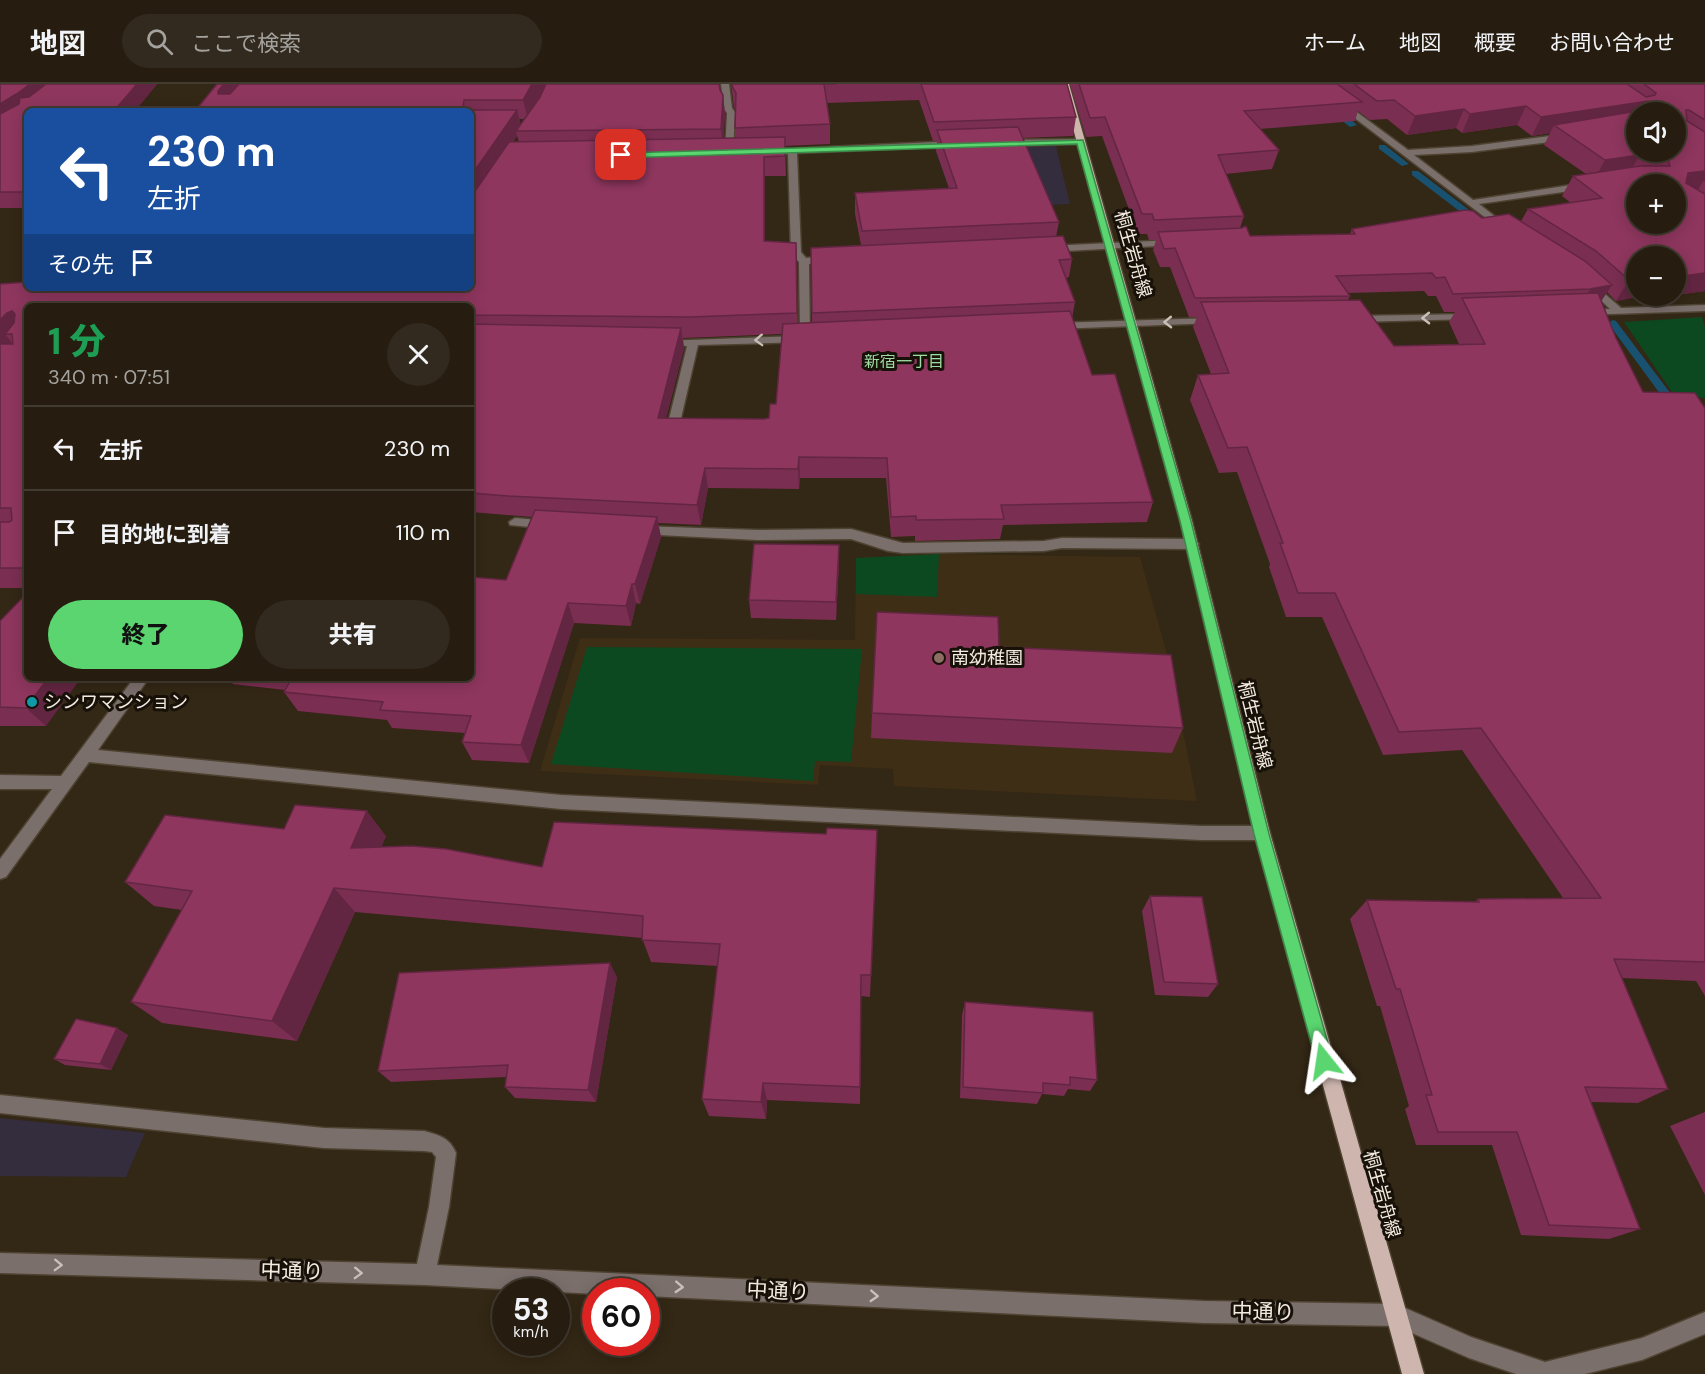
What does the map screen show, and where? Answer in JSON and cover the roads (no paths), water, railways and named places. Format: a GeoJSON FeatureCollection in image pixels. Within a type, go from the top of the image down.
{"type":"FeatureCollection","features":[{"type":"Feature","properties":{"kind":"main road","name":"桐生岩舟線"},"geometry":{"type":"LineString","coordinates":[[1065,84],[1192,544],[1262,834],[1413,1374]]}},
{"type":"Feature","properties":{"kind":"street"},"geometry":{"type":"LineString","coordinates":[[725,84],[728,109],[731,112],[729,153]]}},
{"type":"Feature","properties":{"kind":"street"},"geometry":{"type":"LineString","coordinates":[[1314,84],[1408,153],[1421,167],[1515,235]]}},
{"type":"Feature","properties":{"kind":"street"},"geometry":{"type":"LineString","coordinates":[[1408,153],[1472,149],[1574,135]]}},
{"type":"Feature","properties":{"kind":"street"},"geometry":{"type":"LineString","coordinates":[[994,143],[1080,141]]}},
{"type":"Feature","properties":{"kind":"street"},"geometry":{"type":"LineString","coordinates":[[750,152],[972,144]]}},
{"type":"Feature","properties":{"kind":"street"},"geometry":{"type":"LineString","coordinates":[[658,343],[811,338],[804,261],[796,253],[792,151]]}},
{"type":"Feature","properties":{"kind":"street"},"geometry":{"type":"LineString","coordinates":[[717,153],[740,153]]}},
{"type":"Feature","properties":{"kind":"street"},"geometry":{"type":"LineString","coordinates":[[1470,203],[1594,185]]}},
{"type":"Feature","properties":{"kind":"street"},"geometry":{"type":"LineString","coordinates":[[1039,249],[1180,243]]}},
{"type":"Feature","properties":{"kind":"street"},"geometry":{"type":"LineString","coordinates":[[804,261],[835,259]]}},
{"type":"Feature","properties":{"kind":"street"},"geometry":{"type":"LineString","coordinates":[[1580,275],[1619,312]]}},
{"type":"Feature","properties":{"kind":"street"},"geometry":{"type":"LineString","coordinates":[[1570,314],[1705,308]]}},
{"type":"Feature","properties":{"kind":"street"},"geometry":{"type":"LineString","coordinates":[[1339,319],[1480,316]]}},
{"type":"Feature","properties":{"kind":"street"},"geometry":{"type":"LineString","coordinates":[[1041,327],[1223,321]]}},
{"type":"Feature","properties":{"kind":"street"},"geometry":{"type":"LineString","coordinates":[[673,427],[693,343]]}},
{"type":"Feature","properties":{"kind":"street"},"geometry":{"type":"LineString","coordinates":[[515,522],[561,525]]}},
{"type":"Feature","properties":{"kind":"street"},"geometry":{"type":"LineString","coordinates":[[629,530],[758,536],[851,534],[860,535],[888,546],[903,548],[1044,546],[1062,543],[1192,544]]}},
{"type":"Feature","properties":{"kind":"street"},"geometry":{"type":"LineString","coordinates":[[0,873],[140,681]]}},
{"type":"Feature","properties":{"kind":"street"},"geometry":{"type":"LineString","coordinates":[[86,755],[561,802],[1262,834]]}},
{"type":"Feature","properties":{"kind":"street"},"geometry":{"type":"LineString","coordinates":[[0,782],[66,783]]}},
{"type":"Feature","properties":{"kind":"street"},"geometry":{"type":"LineString","coordinates":[[0,1104],[324,1138],[424,1141],[437,1144],[446,1153],[439,1207],[425,1275]]}},
{"type":"Feature","properties":{"kind":"street","name":"中通り"},"geometry":{"type":"LineString","coordinates":[[0,1263],[425,1275],[1204,1312],[1396,1315],[1469,1347],[1543,1373],[1642,1349],[1705,1323]]}},
{"type":"Feature","properties":{"kind":"waterway"},"geometry":{"type":"LineString","coordinates":[[1335,111],[1353,125]]}},
{"type":"Feature","properties":{"kind":"waterway"},"geometry":{"type":"LineString","coordinates":[[1382,147],[1405,164]]}},
{"type":"Feature","properties":{"kind":"waterway"},"geometry":{"type":"LineString","coordinates":[[1415,173],[1478,221]]}},
{"type":"Feature","properties":{"kind":"waterway"},"geometry":{"type":"LineString","coordinates":[[1613,323],[1676,408]]}},
{"type":"Feature","properties":{"kind":"place","name":"南幼稚園"},"geometry":{"type":"Point","coordinates":[939,658]}},
{"type":"Feature","properties":{"kind":"place","name":"シンワマンション"},"geometry":{"type":"Point","coordinates":[32,702]}},
{"type":"Feature","properties":{"kind":"district","name":"新宿一丁目"},"geometry":{"type":"Point","coordinates":[904,361]}}]}
